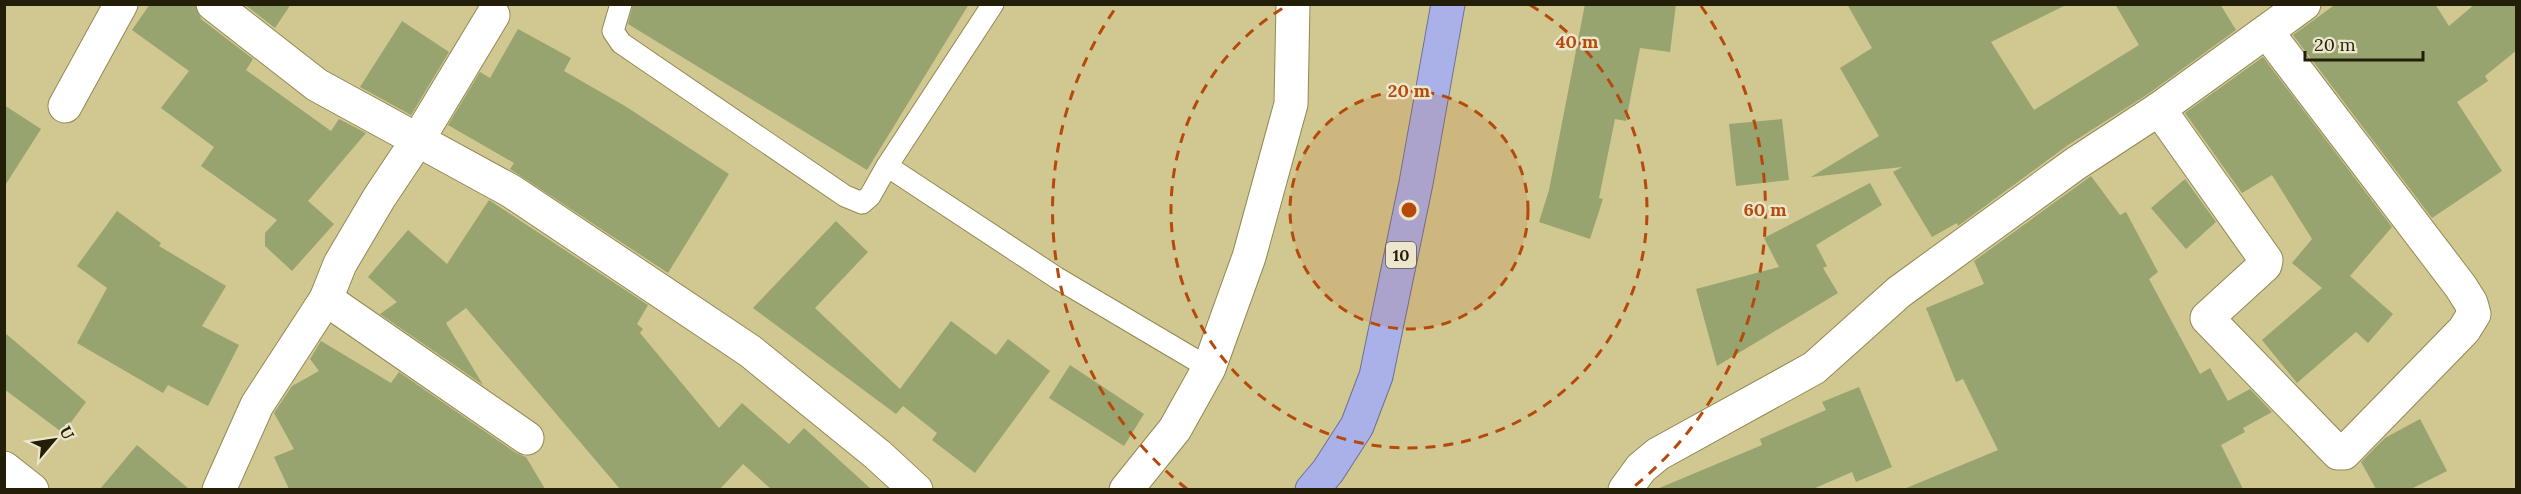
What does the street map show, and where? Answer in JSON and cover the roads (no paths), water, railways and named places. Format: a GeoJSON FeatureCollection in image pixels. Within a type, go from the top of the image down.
{"type":"FeatureCollection","features":[{"type":"Feature","properties":{"kind":"highway","name":"10"},"geometry":{"type":"LineString","coordinates":[[1312,489],[1328,471],[1357,426],[1376,376],[1416,183],[1448,4]]}},
{"type":"Feature","properties":{"kind":"street"},"geometry":{"type":"LineString","coordinates":[[64,106],[121,4]]}},
{"type":"Feature","properties":{"kind":"street"},"geometry":{"type":"LineString","coordinates":[[213,4],[317,85],[512,191],[750,351],[878,455],[916,489]]}},
{"type":"Feature","properties":{"kind":"street"},"geometry":{"type":"LineString","coordinates":[[1126,489],[1175,429],[1209,368],[1249,257],[1291,104],[1293,4]]}},
{"type":"Feature","properties":{"kind":"street"},"geometry":{"type":"LineString","coordinates":[[1624,489],[1641,468],[1658,454],[1814,368],[1899,292],[2075,164],[2159,110],[2304,4]]}},
{"type":"Feature","properties":{"kind":"street"},"geometry":{"type":"LineString","coordinates":[[219,489],[257,405],[326,299],[351,245],[493,15]]}},
{"type":"Feature","properties":{"kind":"street"},"geometry":{"type":"LineString","coordinates":[[2159,110],[2266,260],[2265,265],[2207,318],[2338,453],[2344,453],[2464,330],[2474,314],[2471,303],[2461,287],[2267,32]]}},
{"type":"Feature","properties":{"kind":"street"},"geometry":{"type":"LineString","coordinates":[[326,299],[527,438]]}},
{"type":"Feature","properties":{"kind":"street"},"geometry":{"type":"LineString","coordinates":[[4,468],[32,489]]}},
{"type":"Feature","properties":{"kind":"lane"},"geometry":{"type":"LineString","coordinates":[[621,4],[613,32],[621,44],[845,196],[862,202],[870,196],[887,166],[993,4]]}},
{"type":"Feature","properties":{"kind":"lane"},"geometry":{"type":"LineString","coordinates":[[887,166],[1057,278],[1209,368]]}}]}
